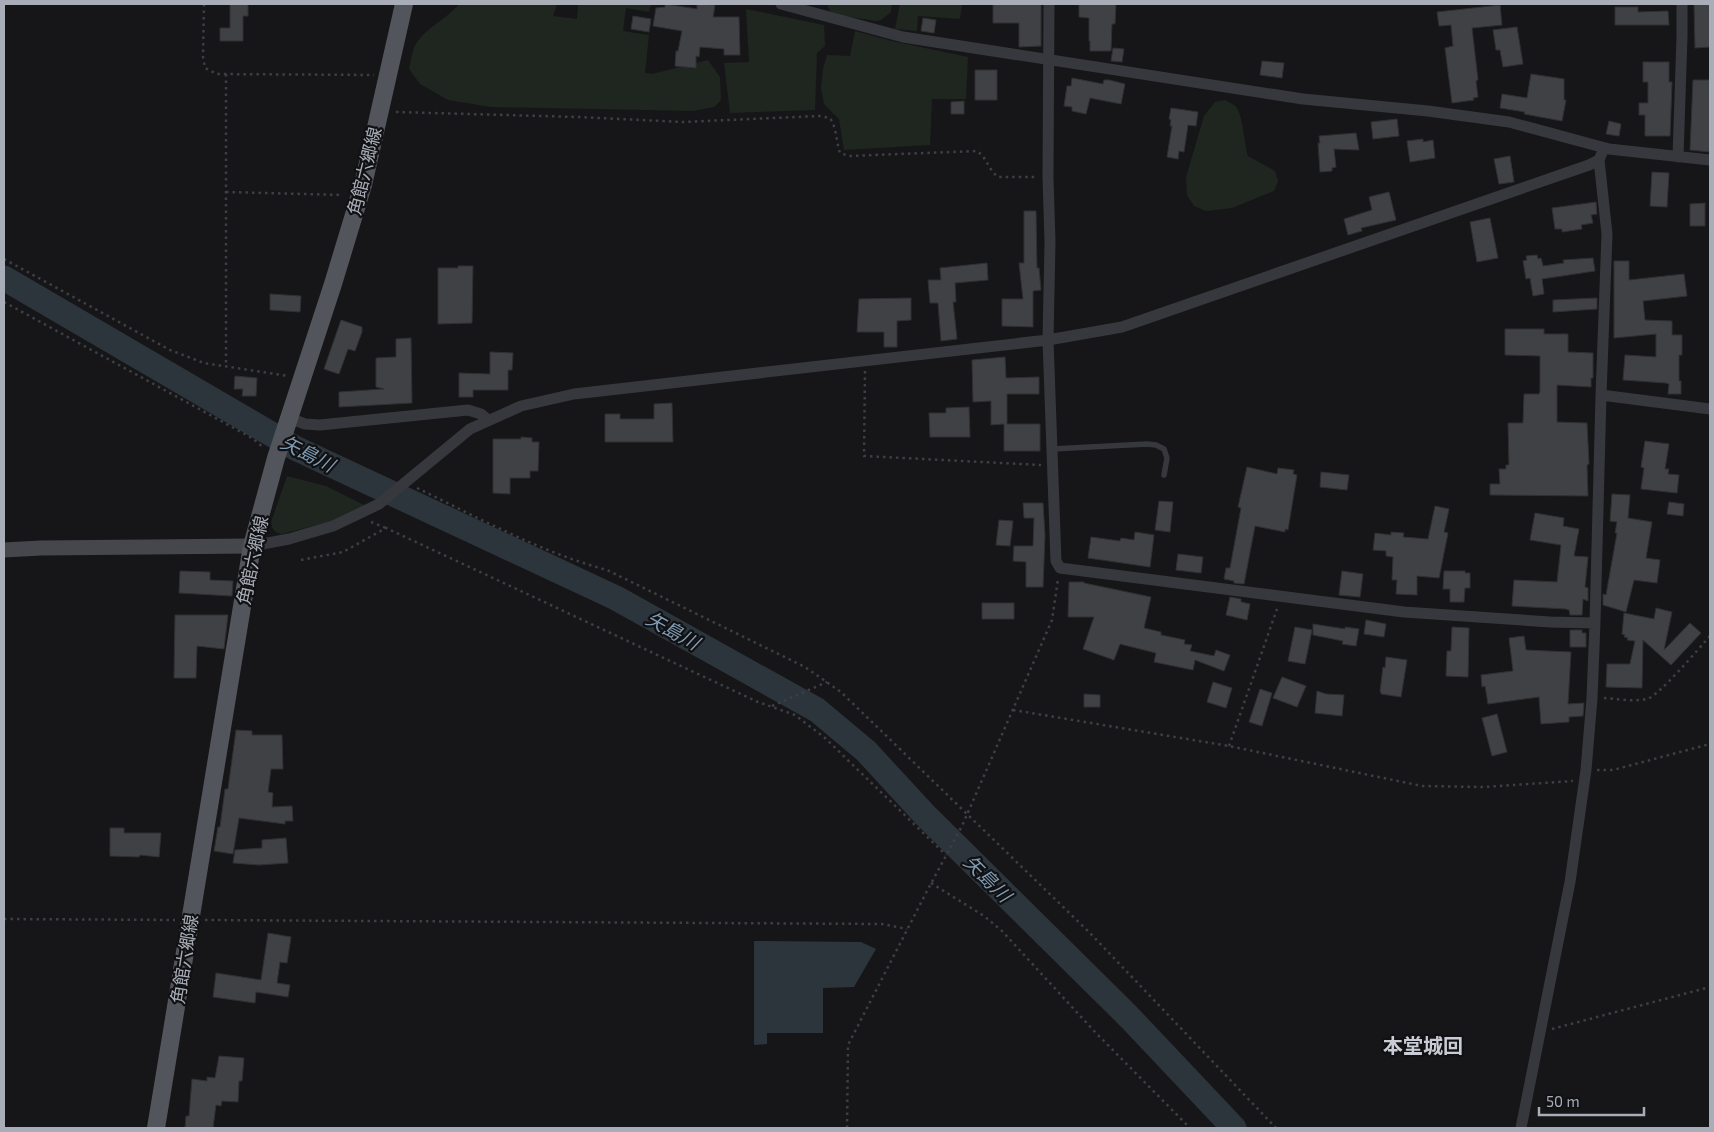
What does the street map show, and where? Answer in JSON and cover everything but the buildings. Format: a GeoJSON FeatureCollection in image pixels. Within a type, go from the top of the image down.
{"type":"FeatureCollection","features":[{"type":"Feature","properties":{"kind":"main road","name":"角館六郷線"},"geometry":{"type":"LineString","coordinates":[[156,1128],[252,546],[278,454],[360,195],[404,4]]}},
{"type":"Feature","properties":{"kind":"street"},"geometry":{"type":"LineString","coordinates":[[781,4],[903,37],[1303,99],[1428,111],[1509,122],[1604,148],[1710,160]]}},
{"type":"Feature","properties":{"kind":"street"},"geometry":{"type":"LineString","coordinates":[[1049,4],[1048,177],[1050,242],[1048,340],[1056,561],[1060,568],[1404,612],[1550,622],[1595,623]]}},
{"type":"Feature","properties":{"kind":"street"},"geometry":{"type":"LineString","coordinates":[[1678,157],[1682,4]]}},
{"type":"Feature","properties":{"kind":"street"},"geometry":{"type":"LineString","coordinates":[[1522,1128],[1570,882],[1585,776],[1592,698],[1600,395],[1607,234],[1599,160],[1604,148]]}},
{"type":"Feature","properties":{"kind":"street"},"geometry":{"type":"LineString","coordinates":[[4,550],[252,546],[289,539],[332,526],[380,504],[470,428],[520,406],[574,394],[1048,340],[1122,327],[1599,160]]}},
{"type":"Feature","properties":{"kind":"street"},"geometry":{"type":"LineString","coordinates":[[1600,395],[1710,409]]}},
{"type":"Feature","properties":{"kind":"street"},"geometry":{"type":"LineString","coordinates":[[288,422],[320,425],[468,410],[481,414],[488,420]]}},
{"type":"Feature","properties":{"kind":"lane"},"geometry":{"type":"LineString","coordinates":[[1052,449],[1156,445],[1164,449],[1167,458],[1164,475]]}},
{"type":"Feature","properties":{"kind":"path"},"geometry":{"type":"LineString","coordinates":[[204,4],[203,57],[206,68],[217,74],[388,75]]}},
{"type":"Feature","properties":{"kind":"path"},"geometry":{"type":"LineString","coordinates":[[226,74],[226,366]]}},
{"type":"Feature","properties":{"kind":"path"},"geometry":{"type":"LineString","coordinates":[[379,112],[578,117],[683,122],[819,116],[830,118],[836,126],[840,154],[849,156],[977,151],[984,156],[990,171],[998,177],[1048,177]]}},
{"type":"Feature","properties":{"kind":"path"},"geometry":{"type":"LineString","coordinates":[[226,192],[360,195]]}},
{"type":"Feature","properties":{"kind":"path"},"geometry":{"type":"LineString","coordinates":[[4,259],[170,350],[204,363],[302,378]]}},
{"type":"Feature","properties":{"kind":"path"},"geometry":{"type":"LineString","coordinates":[[4,302],[278,454]]}},
{"type":"Feature","properties":{"kind":"path"},"geometry":{"type":"LineString","coordinates":[[866,360],[864,456],[1053,465]]}},
{"type":"Feature","properties":{"kind":"path"},"geometry":{"type":"LineString","coordinates":[[403,483],[552,553],[607,570],[805,667],[827,682],[840,692],[1090,933],[1276,1128]]}},
{"type":"Feature","properties":{"kind":"path"},"geometry":{"type":"LineString","coordinates":[[301,560],[343,552],[386,528],[771,706],[795,715],[824,738],[946,855]]}},
{"type":"Feature","properties":{"kind":"path"},"geometry":{"type":"LineString","coordinates":[[847,1128],[848,1045],[967,815],[1052,620],[1060,568]]}},
{"type":"Feature","properties":{"kind":"path"},"geometry":{"type":"LineString","coordinates":[[1229,746],[1282,596]]}},
{"type":"Feature","properties":{"kind":"path"},"geometry":{"type":"LineString","coordinates":[[1592,698],[1649,699],[1660,692],[1710,636]]}},
{"type":"Feature","properties":{"kind":"path"},"geometry":{"type":"LineString","coordinates":[[771,706],[827,682]]}},
{"type":"Feature","properties":{"kind":"path"},"geometry":{"type":"LineString","coordinates":[[1013,710],[1229,746],[1422,786],[1484,787],[1585,776],[1710,744]]}},
{"type":"Feature","properties":{"kind":"path"},"geometry":{"type":"LineString","coordinates":[[931,883],[984,916],[1002,931],[1096,1032],[1190,1128]]}},
{"type":"Feature","properties":{"kind":"path"},"geometry":{"type":"LineString","coordinates":[[4,919],[882,924],[908,929]]}},
{"type":"Feature","properties":{"kind":"path"},"geometry":{"type":"LineString","coordinates":[[1540,1032],[1710,987]]}},
{"type":"Feature","properties":{"kind":"shaded area"},"geometry":{"type":"Polygon","coordinates":[[[459,4],[557,4],[553,16],[577,19],[578,4],[651,4],[649,12],[626,8],[623,31],[649,35],[645,73],[652,74],[708,60],[720,77],[721,100],[714,107],[693,111],[491,107],[448,100],[420,84],[409,69],[415,45],[421,36],[459,4]]]}},
{"type":"Feature","properties":{"kind":"shaded area"},"geometry":{"type":"Polygon","coordinates":[[[827,4],[892,4],[891,12],[881,20],[876,21],[831,14],[827,4]]]}},
{"type":"Feature","properties":{"kind":"shaded area"},"geometry":{"type":"Polygon","coordinates":[[[900,4],[962,4],[960,19],[918,16],[917,31],[895,29],[900,4]]]}},
{"type":"Feature","properties":{"kind":"shaded area"},"geometry":{"type":"Polygon","coordinates":[[[746,9],[824,25],[825,46],[817,53],[815,110],[730,113],[724,63],[749,62],[746,9]]]}},
{"type":"Feature","properties":{"kind":"shaded area"},"geometry":{"type":"Polygon","coordinates":[[[855,31],[968,57],[966,99],[932,99],[930,145],[844,150],[839,119],[824,104],[821,88],[827,55],[850,56],[855,31]]]}},
{"type":"Feature","properties":{"kind":"shaded area"},"geometry":{"type":"Polygon","coordinates":[[[1225,100],[1234,105],[1238,111],[1248,156],[1275,171],[1278,181],[1274,191],[1232,208],[1206,211],[1194,206],[1187,195],[1186,177],[1204,116],[1215,102],[1225,100]]]}},
{"type":"Feature","properties":{"kind":"shaded area"},"geometry":{"type":"Polygon","coordinates":[[[287,476],[326,486],[364,505],[329,522],[281,534],[274,530],[271,522],[287,476]]]}},
{"type":"Feature","properties":{"kind":"shaded area"},"geometry":{"type":"Polygon","coordinates":[[[754,941],[861,942],[876,949],[854,987],[823,988],[823,1033],[767,1033],[767,1044],[754,1045],[754,941]]]}},
{"type":"Feature","properties":{"kind":"waterway","name":"矢島川"},"geometry":{"type":"LineString","coordinates":[[4,278],[295,448],[616,598],[817,710],[866,751],[925,815],[1129,1017],[1234,1128]]}},
{"type":"Feature","properties":{"kind":"district","name":"本堂城回"},"geometry":{"type":"Point","coordinates":[1423,1045]}}]}
